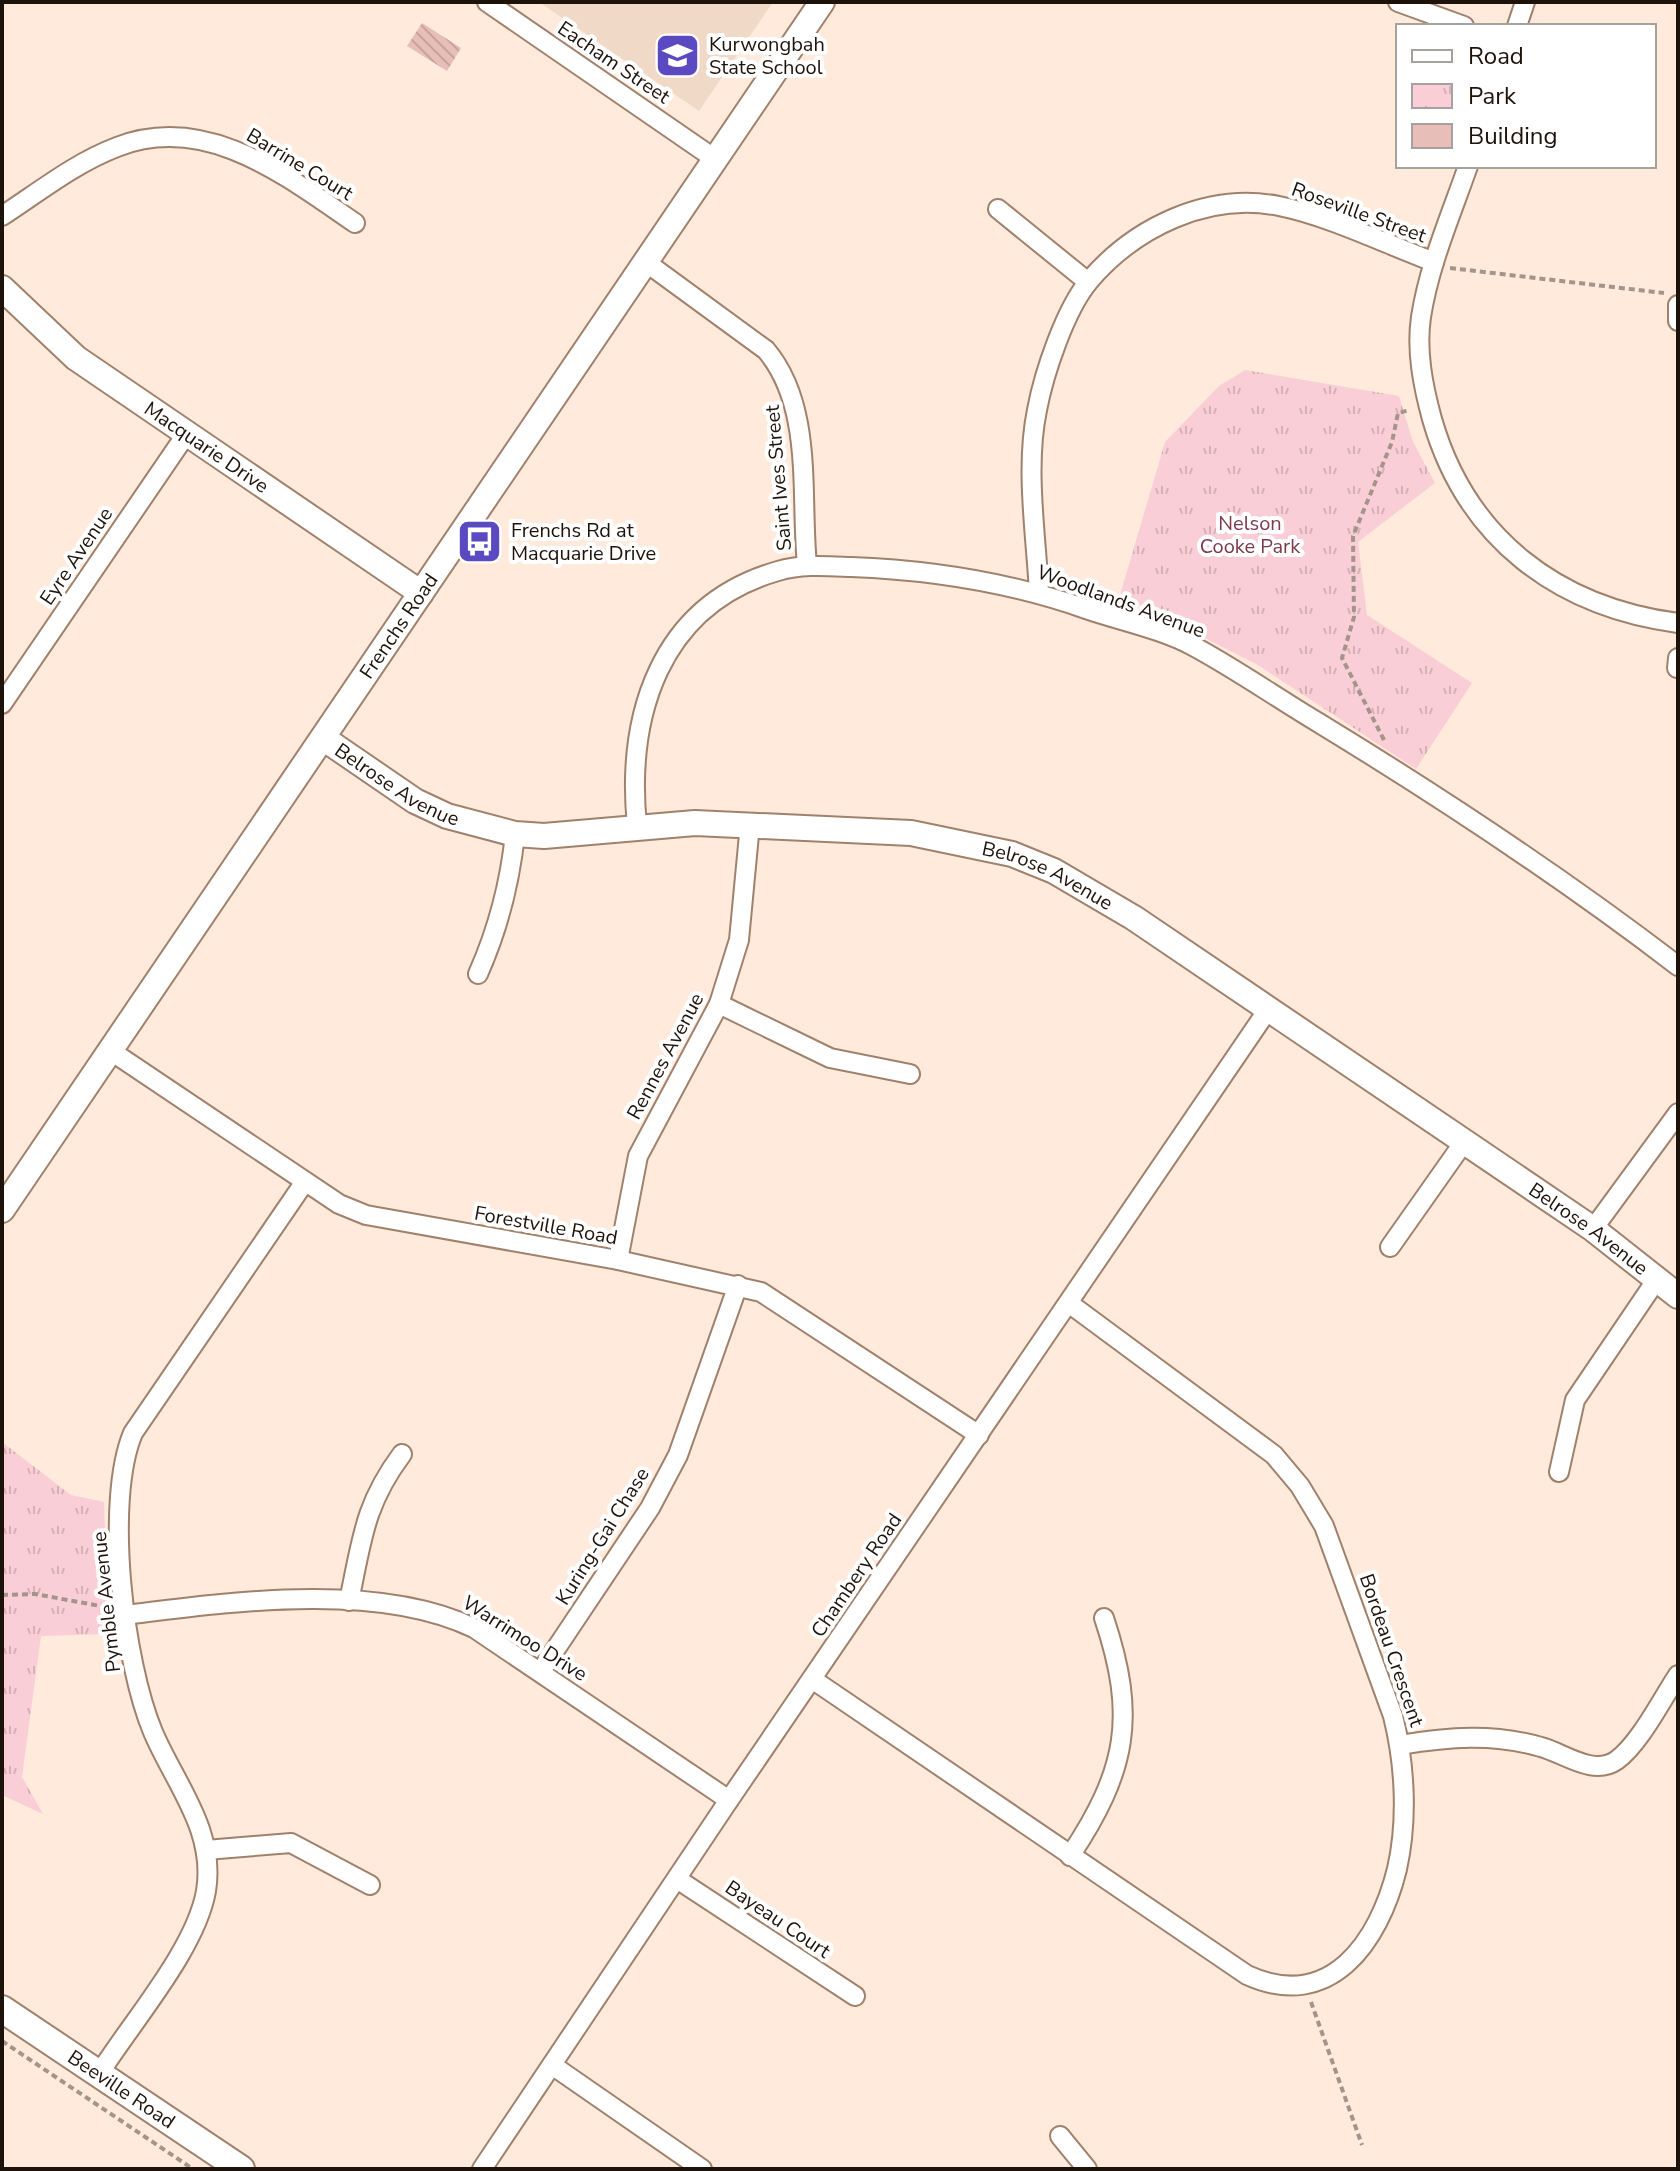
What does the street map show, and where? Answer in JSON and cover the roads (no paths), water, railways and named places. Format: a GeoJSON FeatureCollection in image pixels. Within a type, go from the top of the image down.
{"type":"FeatureCollection","features":[{"type":"Feature","properties":{"kind":"main road","name":"Beeville Road"},"geometry":{"type":"LineString","coordinates":[[2,2009],[241,2169]]}},
{"type":"Feature","properties":{"kind":"street","name":"Eacham Street"},"geometry":{"type":"LineString","coordinates":[[487,2],[715,159]]}},
{"type":"Feature","properties":{"kind":"street","name":"Frenchs Road"},"geometry":{"type":"LineString","coordinates":[[2,1210],[822,2]]}},
{"type":"Feature","properties":{"kind":"street"},"geometry":{"type":"LineString","coordinates":[[1398,2],[1458,24]]}},
{"type":"Feature","properties":{"kind":"street"},"geometry":{"type":"LineString","coordinates":[[1518,24],[1525,2]]}},
{"type":"Feature","properties":{"kind":"street","name":"Barrine Court"},"geometry":{"type":"LineString","coordinates":[[2,216],[76,167],[119,146],[167,137],[212,141],[252,157],[355,223]]}},
{"type":"Feature","properties":{"kind":"street"},"geometry":{"type":"LineString","coordinates":[[1467,168],[1434,262],[1421,318],[1420,346],[1428,404],[1455,480],[1474,511],[1500,541],[1564,589],[1640,618],[1678,623]]}},
{"type":"Feature","properties":{"kind":"street","name":"Roseville Street"},"geometry":{"type":"LineString","coordinates":[[1039,593],[1032,456],[1036,411],[1051,361],[1088,282],[1120,251],[1155,226],[1215,204],[1278,206],[1434,262]]}},
{"type":"Feature","properties":{"kind":"street"},"geometry":{"type":"LineString","coordinates":[[998,209],[1088,282]]}},
{"type":"Feature","properties":{"kind":"street","name":"Saint Ives Street"},"geometry":{"type":"LineString","coordinates":[[647,263],[766,350],[782,368],[798,421],[807,565]]}},
{"type":"Feature","properties":{"kind":"street","name":"Macquarie Drive"},"geometry":{"type":"LineString","coordinates":[[2,288],[76,358],[421,593]]}},
{"type":"Feature","properties":{"kind":"street"},"geometry":{"type":"LineString","coordinates":[[1678,305],[1678,321]]}},
{"type":"Feature","properties":{"kind":"street","name":"Eyre Avenue"},"geometry":{"type":"LineString","coordinates":[[2,704],[187,433]]}},
{"type":"Feature","properties":{"kind":"street","name":"Woodlands Avenue"},"geometry":{"type":"LineString","coordinates":[[637,826],[633,775],[642,709],[667,653],[692,622],[717,600],[749,581],[807,565],[959,574],[1039,593],[1191,645],[1384,763],[1599,906],[1678,966]]}},
{"type":"Feature","properties":{"kind":"street"},"geometry":{"type":"LineString","coordinates":[[1677,668],[1678,658]]}},
{"type":"Feature","properties":{"kind":"street","name":"Belrose Avenue"},"geometry":{"type":"LineString","coordinates":[[323,738],[415,801],[457,819],[515,834],[544,836],[637,826],[750,824],[911,833],[1012,854],[1093,892],[1269,1008],[1593,1229],[1678,1296]]}},
{"type":"Feature","properties":{"kind":"street","name":"Rennes Avenue"},"geometry":{"type":"LineString","coordinates":[[618,1260],[638,1156],[719,1004],[739,940],[750,824]]}},
{"type":"Feature","properties":{"kind":"street"},"geometry":{"type":"LineString","coordinates":[[478,974],[491,945],[511,871],[515,834]]}},
{"type":"Feature","properties":{"kind":"street"},"geometry":{"type":"LineString","coordinates":[[719,1004],[830,1058],[910,1074]]}},
{"type":"Feature","properties":{"kind":"street","name":"Chambery Road"},"geometry":{"type":"LineString","coordinates":[[482,2169],[729,1800],[1269,1008]]}},
{"type":"Feature","properties":{"kind":"street","name":"Forestville Road"},"geometry":{"type":"LineString","coordinates":[[111,1051],[339,1204],[366,1215],[738,1285],[784,1305],[979,1435]]}},
{"type":"Feature","properties":{"kind":"street"},"geometry":{"type":"LineString","coordinates":[[1593,1229],[1678,1113]]}},
{"type":"Feature","properties":{"kind":"street"},"geometry":{"type":"LineString","coordinates":[[1390,1247],[1464,1142]]}},
{"type":"Feature","properties":{"kind":"street","name":"Pymble Avenue"},"geometry":{"type":"LineString","coordinates":[[99,2074],[201,1914],[206,1887],[206,1850],[198,1820],[146,1711],[129,1657],[118,1499],[124,1453],[133,1433],[304,1183]]}},
{"type":"Feature","properties":{"kind":"street"},"geometry":{"type":"LineString","coordinates":[[1559,1472],[1575,1400],[1657,1279]]}},
{"type":"Feature","properties":{"kind":"street","name":"Kuring-Gai Chase"},"geometry":{"type":"LineString","coordinates":[[541,1671],[650,1508],[678,1455],[738,1285]]}},
{"type":"Feature","properties":{"kind":"street","name":"Bordeau Crescent"},"geometry":{"type":"LineString","coordinates":[[812,1679],[1247,1975],[1265,1983],[1306,1984],[1325,1979],[1347,1966],[1366,1941],[1386,1905],[1397,1867],[1402,1801],[1400,1745],[1324,1526],[1300,1486],[1274,1455],[1238,1425],[1070,1304]]}},
{"type":"Feature","properties":{"kind":"street"},"geometry":{"type":"LineString","coordinates":[[349,1601],[370,1507],[379,1485],[402,1454]]}},
{"type":"Feature","properties":{"kind":"street","name":"Warrimoo Drive"},"geometry":{"type":"LineString","coordinates":[[125,1615],[242,1601],[349,1601],[430,1610],[451,1617],[541,1671],[729,1800]]}},
{"type":"Feature","properties":{"kind":"street"},"geometry":{"type":"LineString","coordinates":[[1070,1856],[1107,1795],[1120,1755],[1123,1690],[1118,1661],[1104,1618]]}},
{"type":"Feature","properties":{"kind":"street"},"geometry":{"type":"LineString","coordinates":[[1400,1745],[1447,1737],[1499,1738],[1541,1747],[1593,1766],[1605,1765],[1627,1751],[1678,1675]]}},
{"type":"Feature","properties":{"kind":"street"},"geometry":{"type":"LineString","coordinates":[[206,1850],[291,1843],[370,1885]]}},
{"type":"Feature","properties":{"kind":"street","name":"Bayeau Court"},"geometry":{"type":"LineString","coordinates":[[677,1879],[855,1996]]}},
{"type":"Feature","properties":{"kind":"street"},"geometry":{"type":"LineString","coordinates":[[552,2065],[702,2169]]}},
{"type":"Feature","properties":{"kind":"street"},"geometry":{"type":"LineString","coordinates":[[1060,2136],[1087,2169]]}},
{"type":"Feature","properties":{"kind":"place","name":"Kurwongbah State School"},"geometry":{"type":"Point","coordinates":[678,56]}},
{"type":"Feature","properties":{"kind":"place","name":"Frenchs Rd at Macquarie Drive"},"geometry":{"type":"Point","coordinates":[480,542]}},
{"type":"Feature","properties":{"kind":"park label","name":"Nelson Cooke Park"},"geometry":{"type":"Point","coordinates":[1250,534]}}]}
